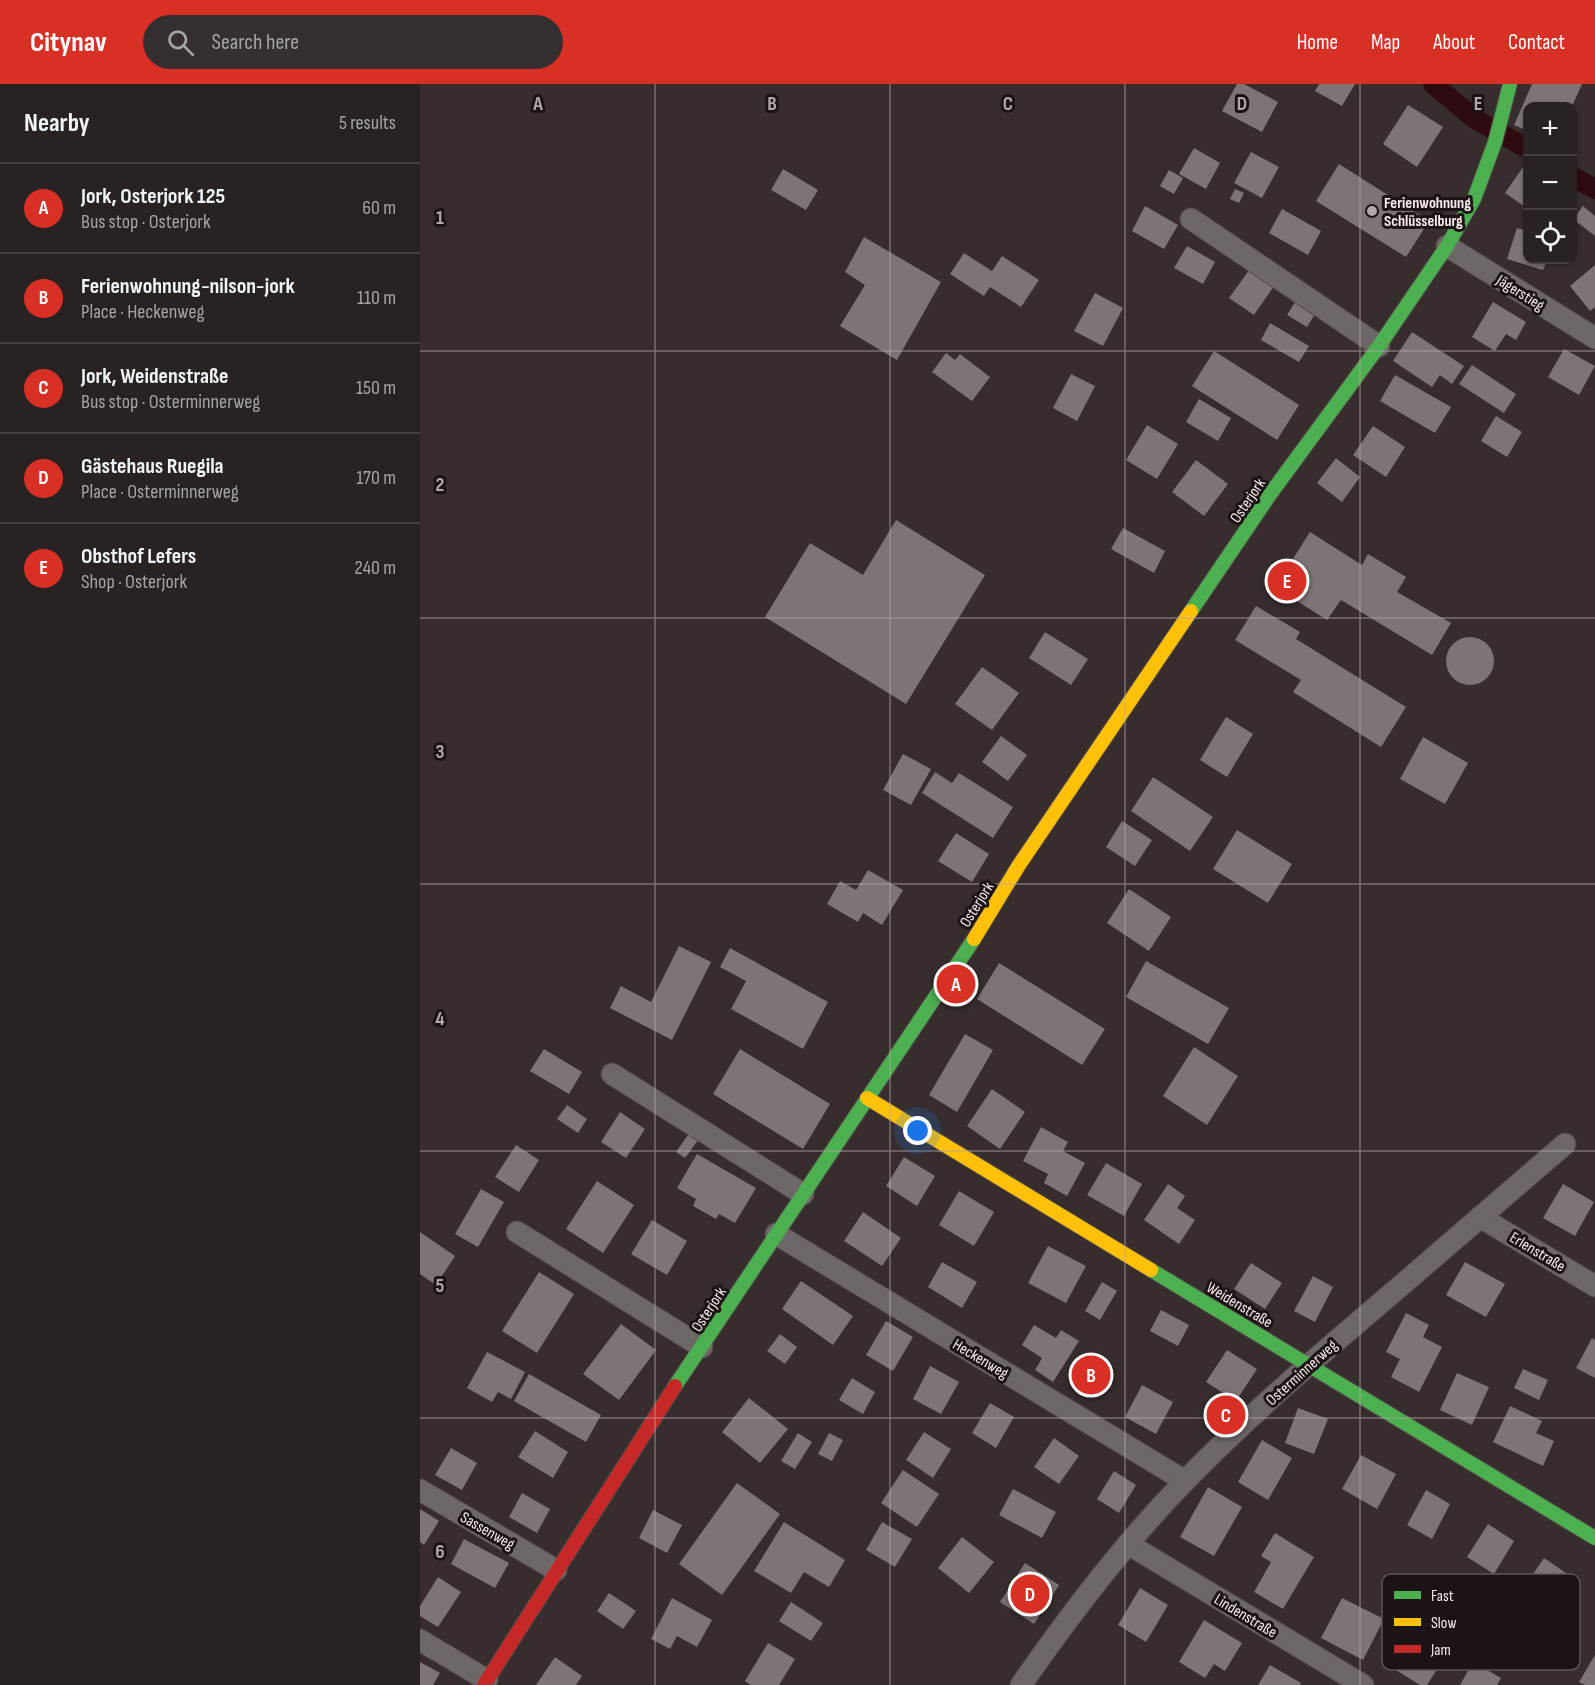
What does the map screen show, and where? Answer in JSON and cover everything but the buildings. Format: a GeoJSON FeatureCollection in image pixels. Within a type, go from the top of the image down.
{"type":"FeatureCollection","features":[{"type":"Feature","properties":{"kind":"main road","name":"Osterjork"},"geometry":{"type":"LineString","coordinates":[[486,1683],[653,1419],[975,937],[1019,865],[1264,503],[1379,346],[1447,246],[1474,199],[1500,127],[1510,84]]}},
{"type":"Feature","properties":{"kind":"main road","name":"Weidenstraße"},"geometry":{"type":"LineString","coordinates":[[867,1098],[1595,1538]]}},
{"type":"Feature","properties":{"kind":"street"},"geometry":{"type":"LineString","coordinates":[[1191,219],[1379,346]]}},
{"type":"Feature","properties":{"kind":"street","name":"Jägerstieg"},"geometry":{"type":"LineString","coordinates":[[1447,246],[1595,338]]}},
{"type":"Feature","properties":{"kind":"street"},"geometry":{"type":"LineString","coordinates":[[612,1074],[803,1194]]}},
{"type":"Feature","properties":{"kind":"street","name":"Osterminnerweg"},"geometry":{"type":"LineString","coordinates":[[1021,1685],[1054,1638],[1128,1544],[1185,1481],[1308,1365],[1565,1144]]}},
{"type":"Feature","properties":{"kind":"street","name":"Erlenstraße"},"geometry":{"type":"LineString","coordinates":[[1480,1217],[1595,1286]]}},
{"type":"Feature","properties":{"kind":"street"},"geometry":{"type":"LineString","coordinates":[[517,1232],[702,1347]]}},
{"type":"Feature","properties":{"kind":"street","name":"Heckenweg"},"geometry":{"type":"LineString","coordinates":[[776,1234],[1185,1481]]}},
{"type":"Feature","properties":{"kind":"street","name":"Sassenweg"},"geometry":{"type":"LineString","coordinates":[[420,1490],[556,1570]]}},
{"type":"Feature","properties":{"kind":"street","name":"Lindenstraße"},"geometry":{"type":"LineString","coordinates":[[1128,1544],[1364,1685]]}},
{"type":"Feature","properties":{"kind":"street"},"geometry":{"type":"LineString","coordinates":[[420,1640],[486,1683]]}},
{"type":"Feature","properties":{"kind":"waterway"},"geometry":{"type":"LineString","coordinates":[[1433,84],[1475,119],[1523,146]]}},
{"type":"Feature","properties":{"kind":"waterway"},"geometry":{"type":"LineString","coordinates":[[1577,179],[1595,189]]}},
{"type":"Feature","properties":{"kind":"traffic: fast"},"geometry":{"type":"LineString","coordinates":[[1191,611],[1271,493],[1379,346],[1447,246],[1474,199],[1495,142],[1510,84]]}},
{"type":"Feature","properties":{"kind":"traffic: fast"},"geometry":{"type":"LineString","coordinates":[[675,1386],[974,939]]}},
{"type":"Feature","properties":{"kind":"traffic: fast"},"geometry":{"type":"LineString","coordinates":[[1151,1270],[1595,1538]]}},
{"type":"Feature","properties":{"kind":"traffic: slow"},"geometry":{"type":"LineString","coordinates":[[974,939],[1019,865],[1191,611]]}},
{"type":"Feature","properties":{"kind":"traffic: slow"},"geometry":{"type":"LineString","coordinates":[[867,1098],[1151,1270]]}},
{"type":"Feature","properties":{"kind":"traffic: jam"},"geometry":{"type":"LineString","coordinates":[[484,1685],[675,1386]]}},
{"type":"Feature","properties":{"kind":"place","name":"Ferienwohnung Schlüsselburg"},"geometry":{"type":"Point","coordinates":[1372,211]}},
{"type":"Feature","properties":{"kind":"place","name":"Obsthof Lefers"},"geometry":{"type":"Point","coordinates":[1287,581]}},
{"type":"Feature","properties":{"kind":"place","name":"Jork, Osterjork 125"},"geometry":{"type":"Point","coordinates":[956,984]}},
{"type":"Feature","properties":{"kind":"place","name":"Ferienwohnung-nilson-jork"},"geometry":{"type":"Point","coordinates":[1091,1375]}},
{"type":"Feature","properties":{"kind":"place","name":"Jork, Weidenstraße"},"geometry":{"type":"Point","coordinates":[1226,1415]}},
{"type":"Feature","properties":{"kind":"place","name":"Gästehaus Ruegila"},"geometry":{"type":"Point","coordinates":[1030,1594]}}]}
